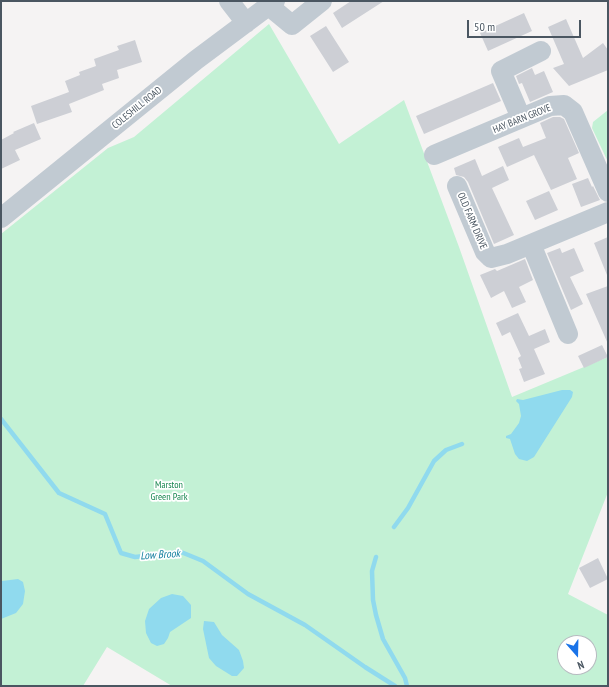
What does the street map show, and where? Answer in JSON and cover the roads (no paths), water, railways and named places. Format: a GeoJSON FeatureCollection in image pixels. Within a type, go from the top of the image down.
{"type":"FeatureCollection","features":[{"type":"Feature","properties":{"kind":"street"},"geometry":{"type":"LineString","coordinates":[[229,1],[246,23]]}},
{"type":"Feature","properties":{"kind":"street"},"geometry":{"type":"LineString","coordinates":[[272,4],[292,25],[322,1]]}},
{"type":"Feature","properties":{"kind":"street","name":"COLESHILL ROAD"},"geometry":{"type":"LineString","coordinates":[[1,218],[196,60],[272,4]]}},
{"type":"Feature","properties":{"kind":"street"},"geometry":{"type":"LineString","coordinates":[[521,118],[501,71],[541,51]]}},
{"type":"Feature","properties":{"kind":"street","name":"HAY BARN GROVE"},"geometry":{"type":"LineString","coordinates":[[434,155],[550,106],[564,105],[573,112],[608,192]]}},
{"type":"Feature","properties":{"kind":"street","name":"OLD FARM DRIVE"},"geometry":{"type":"LineString","coordinates":[[457,186],[485,252],[491,258],[507,254],[608,212]]}},
{"type":"Feature","properties":{"kind":"street"},"geometry":{"type":"LineString","coordinates":[[532,244],[568,334]]}},
{"type":"Feature","properties":{"kind":"water"},"geometry":{"type":"Polygon","coordinates":[[[562,390],[570,390],[573,392],[572,397],[534,457],[527,461],[519,459],[515,454],[510,439],[506,438],[506,436],[511,434],[519,423],[521,416],[519,404],[516,401],[517,399],[523,400],[562,390]]]}},
{"type":"Feature","properties":{"kind":"water"},"geometry":{"type":"Polygon","coordinates":[[[18,579],[23,582],[25,591],[23,604],[16,613],[1,619],[1,582],[18,579]]]}},
{"type":"Feature","properties":{"kind":"water"},"geometry":{"type":"Polygon","coordinates":[[[172,594],[183,596],[191,605],[191,618],[170,632],[164,644],[157,646],[151,643],[146,633],[145,621],[149,609],[161,598],[172,594]]]}},
{"type":"Feature","properties":{"kind":"water"},"geometry":{"type":"Polygon","coordinates":[[[204,621],[214,622],[222,635],[239,650],[244,668],[237,676],[232,676],[216,666],[209,658],[203,629],[204,621]]]}},
{"type":"Feature","properties":{"kind":"waterway","name":"Low Brook"},"geometry":{"type":"LineString","coordinates":[[1,419],[59,493],[105,514],[121,553],[135,557],[181,552],[203,561],[248,594],[305,625],[395,686]]}},
{"type":"Feature","properties":{"kind":"waterway"},"geometry":{"type":"LineString","coordinates":[[394,527],[408,508],[434,461],[446,450],[462,444]]}},
{"type":"Feature","properties":{"kind":"waterway"},"geometry":{"type":"LineString","coordinates":[[376,557],[372,571],[373,600],[376,615],[383,639],[405,678],[407,686]]}},
{"type":"Feature","properties":{"kind":"park label","name":"Marston Green Park"},"geometry":{"type":"Point","coordinates":[169,490]}}]}
